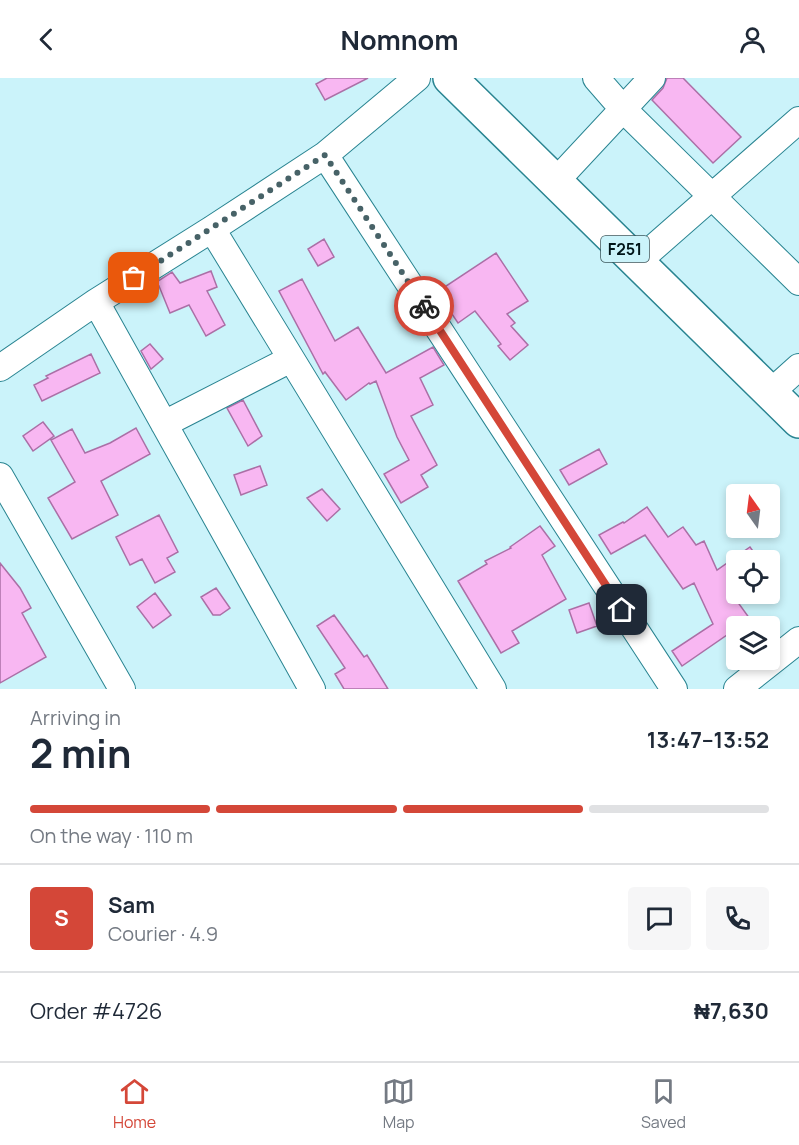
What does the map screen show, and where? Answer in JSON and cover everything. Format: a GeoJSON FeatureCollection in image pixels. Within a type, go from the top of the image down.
{"type":"FeatureCollection","features":[{"type":"Feature","properties":{"kind":"main road","name":"F251"},"geometry":{"type":"LineString","coordinates":[[450,78],[799,422]]}},
{"type":"Feature","properties":{"kind":"street"},"geometry":{"type":"LineString","coordinates":[[0,368],[96,302],[325,155],[417,78]]}},
{"type":"Feature","properties":{"kind":"street"},"geometry":{"type":"LineString","coordinates":[[596,78],[623,109],[799,282]]}},
{"type":"Feature","properties":{"kind":"street"},"geometry":{"type":"LineString","coordinates":[[556,181],[652,78]]}},
{"type":"Feature","properties":{"kind":"street"},"geometry":{"type":"LineString","coordinates":[[637,262],[799,120]]}},
{"type":"Feature","properties":{"kind":"street"},"geometry":{"type":"LineString","coordinates":[[325,155],[674,689]]}},
{"type":"Feature","properties":{"kind":"street"},"geometry":{"type":"LineString","coordinates":[[212,229],[493,689]]}},
{"type":"Feature","properties":{"kind":"street"},"geometry":{"type":"LineString","coordinates":[[96,302],[312,689]]}},
{"type":"Feature","properties":{"kind":"street"},"geometry":{"type":"LineString","coordinates":[[164,424],[291,359]]}},
{"type":"Feature","properties":{"kind":"street"},"geometry":{"type":"LineString","coordinates":[[770,393],[799,367]]}},
{"type":"Feature","properties":{"kind":"street"},"geometry":{"type":"LineString","coordinates":[[0,476],[122,689]]}},
{"type":"Feature","properties":{"kind":"street"},"geometry":{"type":"LineString","coordinates":[[737,689],[799,640]]}},
{"type":"Feature","properties":{"kind":"building"},"geometry":{"type":"Polygon","coordinates":[[[327,78],[368,78],[325,100],[316,84],[327,78]]]}},
{"type":"Feature","properties":{"kind":"building"},"geometry":{"type":"Polygon","coordinates":[[[667,78],[683,78],[741,137],[713,163],[652,100],[663,88],[667,78]]]}},
{"type":"Feature","properties":{"kind":"building"},"geometry":{"type":"Polygon","coordinates":[[[324,239],[334,257],[318,266],[308,249],[324,239]]]}},
{"type":"Feature","properties":{"kind":"building"},"geometry":{"type":"Polygon","coordinates":[[[496,253],[528,301],[507,314],[515,323],[511,326],[528,345],[510,360],[498,346],[501,344],[475,311],[458,323],[437,292],[496,253]]]}},
{"type":"Feature","properties":{"kind":"building"},"geometry":{"type":"Polygon","coordinates":[[[211,271],[217,287],[207,291],[225,325],[206,336],[189,305],[170,313],[159,286],[143,295],[141,292],[172,272],[180,283],[211,271]]]}},
{"type":"Feature","properties":{"kind":"building"},"geometry":{"type":"Polygon","coordinates":[[[302,279],[335,341],[358,327],[386,373],[433,347],[444,365],[420,378],[433,405],[411,416],[437,465],[421,475],[428,487],[401,503],[384,474],[409,460],[397,437],[376,381],[369,383],[346,400],[325,372],[323,374],[279,291],[302,279]]]}},
{"type":"Feature","properties":{"kind":"building"},"geometry":{"type":"Polygon","coordinates":[[[150,344],[163,359],[151,369],[141,351],[150,344]]]}},
{"type":"Feature","properties":{"kind":"building"},"geometry":{"type":"Polygon","coordinates":[[[91,354],[100,373],[42,401],[34,385],[48,378],[46,376],[91,354]]]}},
{"type":"Feature","properties":{"kind":"building"},"geometry":{"type":"Polygon","coordinates":[[[243,400],[262,436],[248,446],[227,408],[243,400]]]}},
{"type":"Feature","properties":{"kind":"building"},"geometry":{"type":"Polygon","coordinates":[[[43,422],[54,436],[33,451],[23,436],[43,422]]]}},
{"type":"Feature","properties":{"kind":"building"},"geometry":{"type":"Polygon","coordinates":[[[136,428],[150,454],[101,481],[118,515],[72,539],[48,498],[75,482],[51,440],[72,429],[85,453],[110,443],[136,428]]]}},
{"type":"Feature","properties":{"kind":"building"},"geometry":{"type":"Polygon","coordinates":[[[599,449],[607,464],[569,485],[560,470],[599,449]]]}},
{"type":"Feature","properties":{"kind":"building"},"geometry":{"type":"Polygon","coordinates":[[[260,466],[267,485],[241,495],[234,475],[260,466]]]}},
{"type":"Feature","properties":{"kind":"building"},"geometry":{"type":"Polygon","coordinates":[[[322,489],[340,509],[327,521],[307,498],[322,489]]]}},
{"type":"Feature","properties":{"kind":"building"},"geometry":{"type":"Polygon","coordinates":[[[647,507],[668,537],[683,527],[696,545],[704,541],[717,570],[726,564],[726,604],[739,604],[748,616],[726,616],[726,636],[682,666],[672,651],[713,624],[694,583],[683,589],[645,535],[611,554],[599,535],[624,523],[647,507]]]}},
{"type":"Feature","properties":{"kind":"building"},"geometry":{"type":"Polygon","coordinates":[[[159,515],[178,552],[167,558],[175,572],[155,583],[142,559],[130,565],[116,537],[159,515]]]}},
{"type":"Feature","properties":{"kind":"building"},"geometry":{"type":"Polygon","coordinates":[[[540,526],[555,546],[542,555],[566,599],[512,631],[519,643],[501,653],[458,581],[487,564],[485,561],[511,548],[540,526]]]}},
{"type":"Feature","properties":{"kind":"building"},"geometry":{"type":"Polygon","coordinates":[[[0,563],[20,588],[31,608],[22,613],[46,657],[0,683],[0,563]]]}},
{"type":"Feature","properties":{"kind":"building"},"geometry":{"type":"Polygon","coordinates":[[[216,588],[230,608],[220,615],[213,615],[201,597],[216,588]]]}},
{"type":"Feature","properties":{"kind":"building"},"geometry":{"type":"Polygon","coordinates":[[[155,593],[171,615],[153,628],[137,607],[155,593]]]}},
{"type":"Feature","properties":{"kind":"building"},"geometry":{"type":"Polygon","coordinates":[[[589,603],[597,626],[577,633],[569,610],[589,603]]]}},
{"type":"Feature","properties":{"kind":"building"},"geometry":{"type":"Polygon","coordinates":[[[334,615],[364,657],[367,655],[388,689],[344,689],[335,674],[345,668],[317,626],[334,615]]]}},
{"type":"Feature","properties":{"kind":"way so far"},"geometry":{"type":"LineString","coordinates":[[134,278],[325,155],[424,306]]}},
{"type":"Feature","properties":{"kind":"route"},"geometry":{"type":"LineString","coordinates":[[424,306],[622,610]]}}]}
